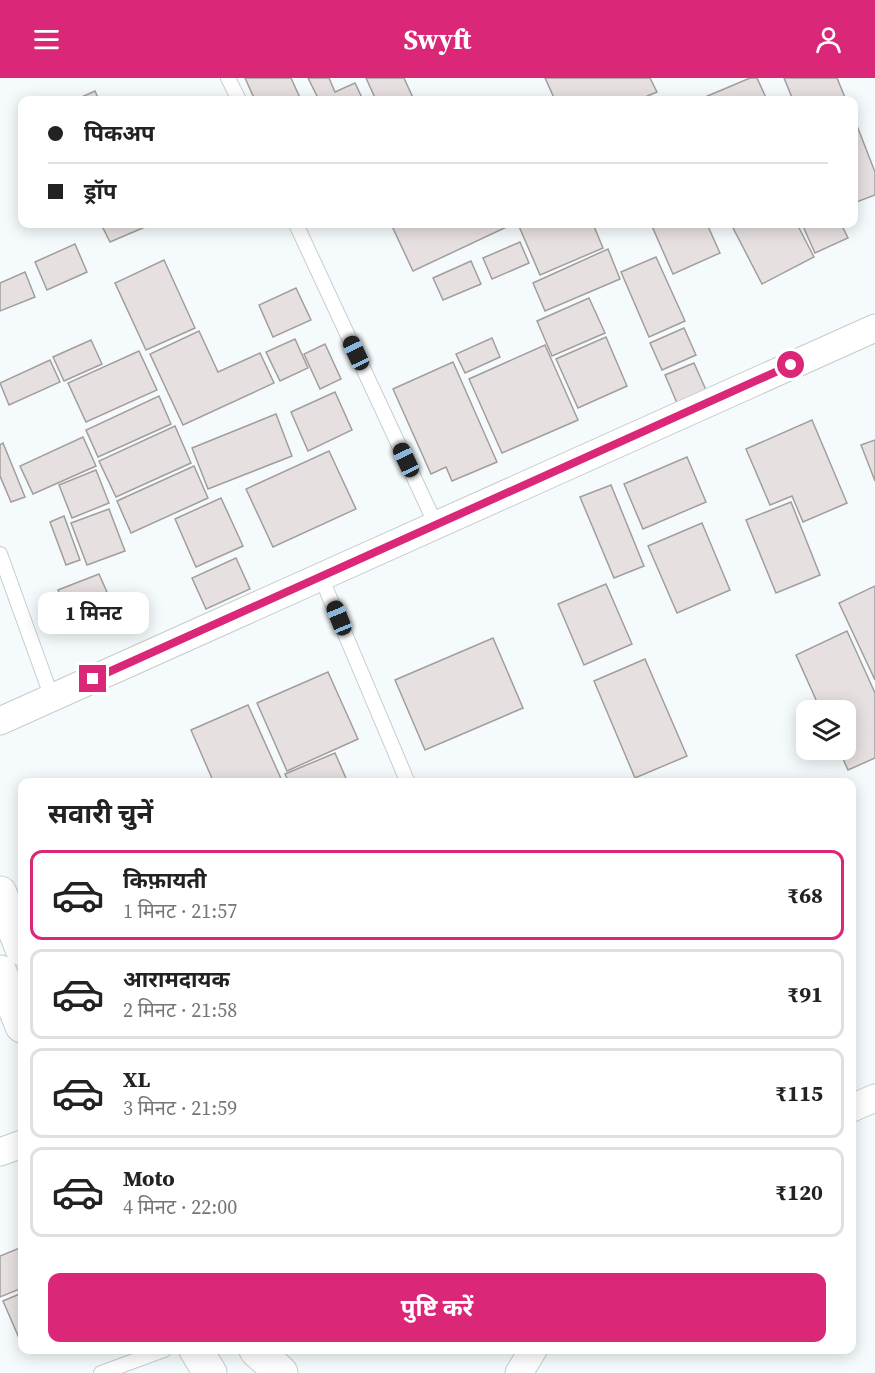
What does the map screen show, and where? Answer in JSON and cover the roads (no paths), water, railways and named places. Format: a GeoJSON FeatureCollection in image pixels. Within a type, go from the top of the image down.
{"type":"FeatureCollection","features":[{"type":"Feature","properties":{"kind":"street"},"geometry":{"type":"LineString","coordinates":[[0,721],[875,328]]}},
{"type":"Feature","properties":{"kind":"street"},"geometry":{"type":"LineString","coordinates":[[0,893],[18,938]]}},
{"type":"Feature","properties":{"kind":"street"},"geometry":{"type":"LineString","coordinates":[[0,972],[18,1016]]}},
{"type":"Feature","properties":{"kind":"street"},"geometry":{"type":"LineString","coordinates":[[856,1106],[875,1098]]}},
{"type":"Feature","properties":{"kind":"street"},"geometry":{"type":"LineString","coordinates":[[0,1152],[18,1145]]}},
{"type":"Feature","properties":{"kind":"street"},"geometry":{"type":"LineString","coordinates":[[198,1354],[210,1373]]}},
{"type":"Feature","properties":{"kind":"street"},"geometry":{"type":"LineString","coordinates":[[260,1354],[281,1373]]}},
{"type":"Feature","properties":{"kind":"street"},"geometry":{"type":"LineString","coordinates":[[519,1373],[531,1354]]}},
{"type":"Feature","properties":{"kind":"lane"},"geometry":{"type":"LineString","coordinates":[[228,78],[237,96]]}},
{"type":"Feature","properties":{"kind":"lane"},"geometry":{"type":"LineString","coordinates":[[298,228],[436,525]]}},
{"type":"Feature","properties":{"kind":"lane"},"geometry":{"type":"LineString","coordinates":[[0,554],[52,698]]}},
{"type":"Feature","properties":{"kind":"lane"},"geometry":{"type":"LineString","coordinates":[[321,576],[406,778]]}},
{"type":"Feature","properties":{"kind":"lane"},"geometry":{"type":"LineString","coordinates":[[101,1373],[155,1354]]}},
{"type":"Feature","properties":{"kind":"lane"},"geometry":{"type":"LineString","coordinates":[[144,1359],[150,1373]]}}]}
